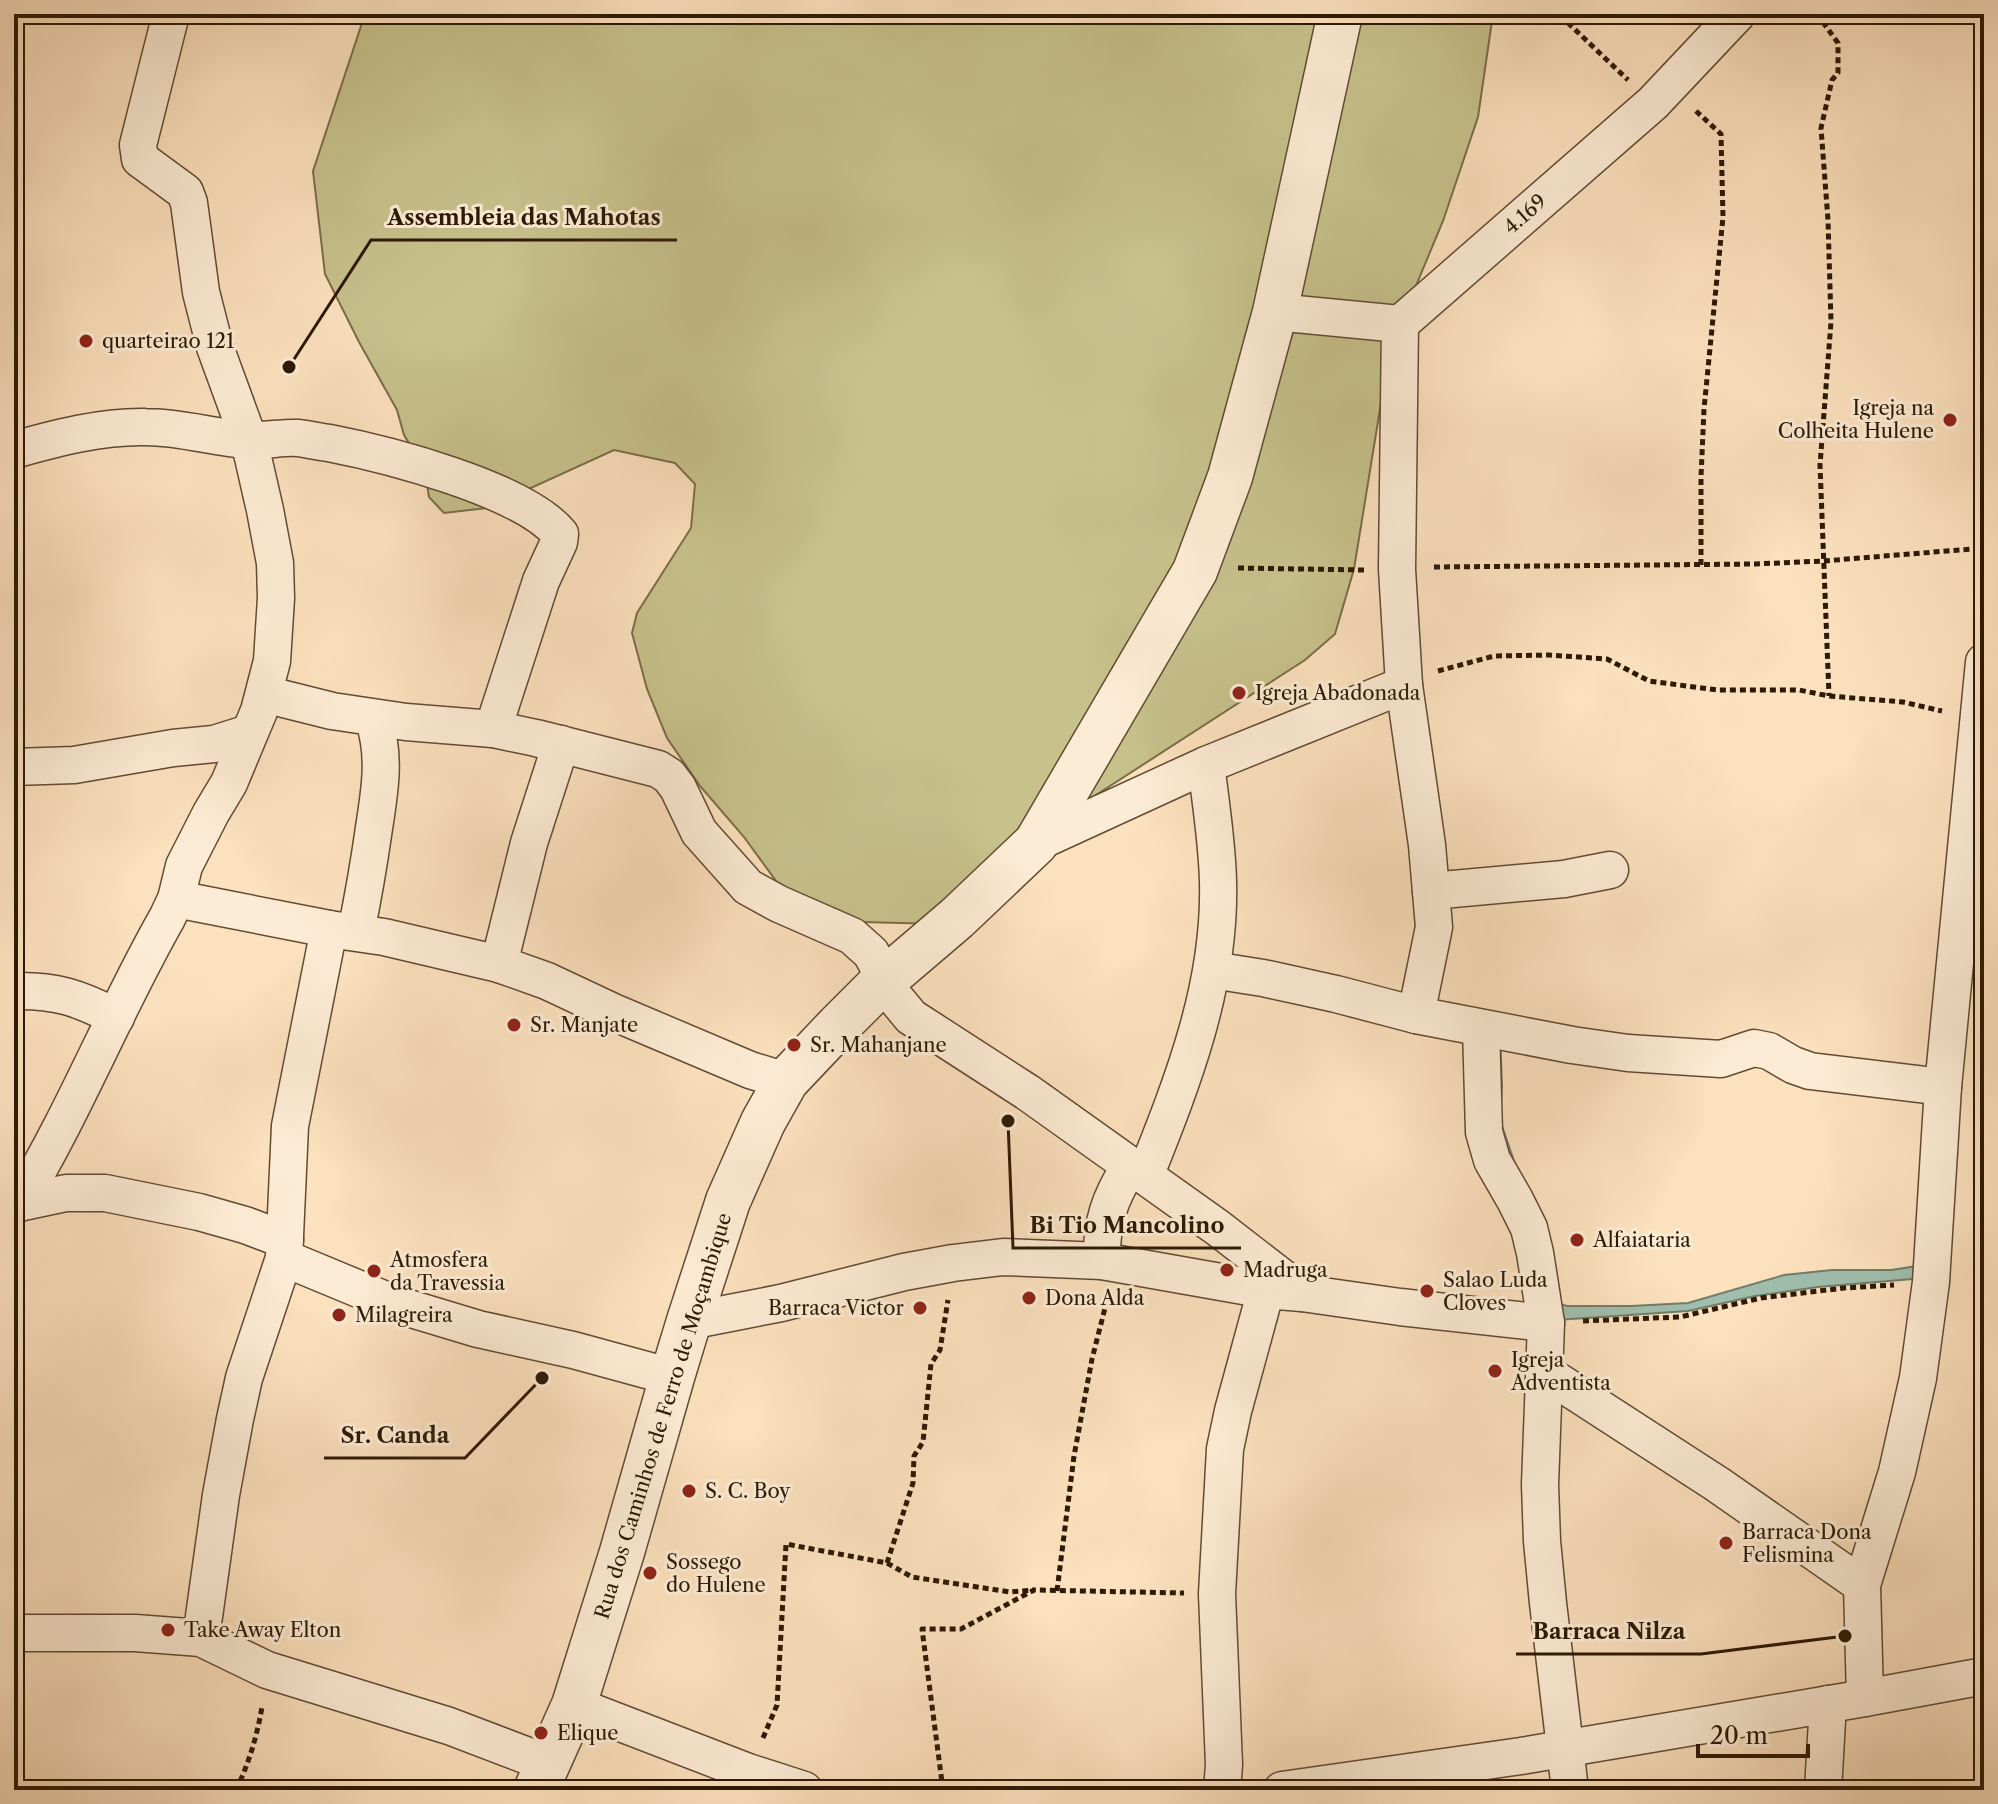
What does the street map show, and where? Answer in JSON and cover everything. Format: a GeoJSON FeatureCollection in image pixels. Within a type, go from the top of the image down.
{"type":"FeatureCollection","features":[{"type":"Feature","properties":{"kind":"street"},"geometry":{"type":"LineString","coordinates":[[17,1204],[69,1115],[176,899],[184,866],[229,783],[259,711],[272,661],[275,563],[249,440],[215,347],[201,292],[189,203],[185,192],[140,159],[138,145],[171,14]]}},
{"type":"Feature","properties":{"kind":"street","name":"Rua dos Caminhos de Ferro de Moçambique"},"geometry":{"type":"LineString","coordinates":[[542,1777],[574,1705],[728,1201],[763,1122],[786,1081],[882,982],[957,918],[1036,843],[1195,571],[1230,477],[1275,312],[1340,14]]}},
{"type":"Feature","properties":{"kind":"street","name":"4.169"},"geometry":{"type":"LineString","coordinates":[[1400,324],[1653,103],[1737,14]]}},
{"type":"Feature","properties":{"kind":"street"},"geometry":{"type":"LineString","coordinates":[[1275,312],[1400,324],[1397,569],[1404,685],[1427,845],[1434,927],[1416,1015]]}},
{"type":"Feature","properties":{"kind":"street"},"geometry":{"type":"LineString","coordinates":[[14,450],[96,431],[147,427],[249,440],[299,438],[350,447],[463,480],[530,510],[555,528],[560,534],[559,542],[541,581],[493,729]]}},
{"type":"Feature","properties":{"kind":"street"},"geometry":{"type":"LineString","coordinates":[[1865,1698],[1862,1585],[1897,1472],[1918,1378],[1931,1282],[1943,1087],[1984,662]]}},
{"type":"Feature","properties":{"kind":"street"},"geometry":{"type":"LineString","coordinates":[[1036,843],[1206,765],[1404,685]]}},
{"type":"Feature","properties":{"kind":"street"},"geometry":{"type":"LineString","coordinates":[[264,694],[373,718],[493,729],[658,769],[669,776],[678,788],[699,832],[748,887],[852,936],[871,953],[882,982],[911,1017],[1027,1092],[1218,1228],[1302,1293]]}},
{"type":"Feature","properties":{"kind":"street"},"geometry":{"type":"LineString","coordinates":[[201,1638],[221,1495],[238,1405],[284,1249],[290,1126],[316,990],[343,930],[380,795],[381,751],[373,718]]}},
{"type":"Feature","properties":{"kind":"street"},"geometry":{"type":"LineString","coordinates":[[14,767],[74,765],[214,744],[249,733]]}},
{"type":"Feature","properties":{"kind":"street"},"geometry":{"type":"LineString","coordinates":[[499,964],[529,843],[561,744]]}},
{"type":"Feature","properties":{"kind":"street"},"geometry":{"type":"LineString","coordinates":[[1102,1261],[1102,1236],[1116,1187],[1137,1171],[1177,1096],[1205,1007],[1212,970],[1218,882],[1206,765]]}},
{"type":"Feature","properties":{"kind":"street"},"geometry":{"type":"LineString","coordinates":[[1431,891],[1564,879],[1610,870]]}},
{"type":"Feature","properties":{"kind":"street"},"geometry":{"type":"LineString","coordinates":[[176,899],[343,930],[499,964],[547,981],[750,1070],[786,1081]]}},
{"type":"Feature","properties":{"kind":"street"},"geometry":{"type":"LineString","coordinates":[[1212,970],[1263,978],[1481,1028],[1628,1053],[1721,1059],[1754,1048],[1769,1051],[1810,1071],[1943,1087]]}},
{"type":"Feature","properties":{"kind":"street"},"geometry":{"type":"LineString","coordinates":[[14,991],[61,994],[116,1017]]}},
{"type":"Feature","properties":{"kind":"street"},"geometry":{"type":"LineString","coordinates":[[1481,1028],[1484,1132],[1492,1160],[1529,1228],[1546,1323],[1540,1485],[1542,1541],[1570,1790]]}},
{"type":"Feature","properties":{"kind":"street"},"geometry":{"type":"LineString","coordinates":[[17,1204],[66,1193],[105,1193],[199,1212],[245,1225],[284,1249],[395,1304],[478,1329],[573,1350],[672,1377]]}},
{"type":"Feature","properties":{"kind":"street"},"geometry":{"type":"LineString","coordinates":[[689,1321],[781,1303],[904,1272],[1003,1257],[1102,1261],[1266,1290],[1546,1323]]}},
{"type":"Feature","properties":{"kind":"street"},"geometry":{"type":"LineString","coordinates":[[1222,1790],[1224,1765],[1217,1594],[1225,1449],[1266,1290]]}},
{"type":"Feature","properties":{"kind":"street"},"geometry":{"type":"LineString","coordinates":[[1544,1372],[1717,1484],[1862,1585]]}},
{"type":"Feature","properties":{"kind":"street"},"geometry":{"type":"LineString","coordinates":[[14,1633],[135,1633],[201,1638],[267,1670],[449,1726],[542,1777]]}},
{"type":"Feature","properties":{"kind":"street"},"geometry":{"type":"LineString","coordinates":[[1305,1788],[1564,1749],[1984,1676]]}},
{"type":"Feature","properties":{"kind":"street"},"geometry":{"type":"LineString","coordinates":[[1823,1790],[1828,1704]]}},
{"type":"Feature","properties":{"kind":"street"},"geometry":{"type":"LineString","coordinates":[[574,1705],[748,1772],[804,1790]]}},
{"type":"Feature","properties":{"kind":"path"},"geometry":{"type":"LineString","coordinates":[[1550,14],[1566,21],[1653,103],[1684,99],[1721,134],[1723,217],[1704,409],[1701,566]]}},
{"type":"Feature","properties":{"kind":"path"},"geometry":{"type":"LineString","coordinates":[[1817,14],[1838,43],[1838,73],[1832,80],[1821,128],[1831,322],[1820,465],[1829,696]]}},
{"type":"Feature","properties":{"kind":"path"},"geometry":{"type":"LineString","coordinates":[[1195,571],[1217,568],[1372,570],[1478,566],[1701,566],[1823,561],[1984,548]]}},
{"type":"Feature","properties":{"kind":"path"},"geometry":{"type":"LineString","coordinates":[[1404,685],[1452,666],[1494,656],[1549,655],[1607,659],[1649,681],[1717,690],[1799,690],[1829,696],[1903,702],[1979,719]]}},
{"type":"Feature","properties":{"kind":"path"},"geometry":{"type":"LineString","coordinates":[[1057,1591],[1074,1456],[1105,1308],[1102,1261]]}},
{"type":"Feature","properties":{"kind":"path"},"geometry":{"type":"LineString","coordinates":[[887,1563],[913,1483],[914,1456],[923,1442],[931,1364],[940,1350],[953,1263]]}},
{"type":"Feature","properties":{"kind":"path"},"geometry":{"type":"LineString","coordinates":[[1546,1323],[1680,1317],[1761,1298],[1931,1282]]}},
{"type":"Feature","properties":{"kind":"path"},"geometry":{"type":"LineString","coordinates":[[748,1772],[777,1705],[786,1544],[887,1563],[912,1577],[1010,1592],[1217,1594]]}},
{"type":"Feature","properties":{"kind":"path"},"geometry":{"type":"LineString","coordinates":[[943,1790],[922,1629],[961,1629],[1034,1590]]}},
{"type":"Feature","properties":{"kind":"path"},"geometry":{"type":"LineString","coordinates":[[236,1790],[247,1767],[258,1730],[267,1670]]}},
{"type":"Feature","properties":{"kind":"shaded area"},"geometry":{"type":"Polygon","coordinates":[[[365,14],[1493,14],[1478,117],[1443,221],[1400,324],[1387,366],[1354,569],[1335,634],[1305,660],[1062,817],[939,924],[823,921],[779,885],[744,837],[700,786],[667,738],[647,689],[632,633],[637,613],[691,528],[695,484],[675,463],[614,450],[487,508],[444,513],[429,497],[426,478],[404,435],[397,410],[325,274],[313,171],[365,14]]]}},
{"type":"Feature","properties":{"kind":"shaded area"},"geometry":{"type":"Polygon","coordinates":[[[1500,1035],[1500,1120],[1529,1197],[1560,1304],[1631,1306],[1688,1303],[1784,1275],[1832,1270],[1891,1270],[1924,1265],[1924,1278],[1818,1287],[1755,1296],[1688,1311],[1557,1320],[1492,1137],[1500,1035]]]}},
{"type":"Feature","properties":{"kind":"place","name":"quarteirao 121"},"geometry":{"type":"Point","coordinates":[86,341]}},
{"type":"Feature","properties":{"kind":"place","name":"Assembleia das Mahotas"},"geometry":{"type":"Point","coordinates":[289,367]}},
{"type":"Feature","properties":{"kind":"place","name":"Igreja na Colheita Hulene"},"geometry":{"type":"Point","coordinates":[1950,420]}},
{"type":"Feature","properties":{"kind":"place","name":"Igreja Abadonada"},"geometry":{"type":"Point","coordinates":[1239,693]}},
{"type":"Feature","properties":{"kind":"place","name":"Sr. Manjate"},"geometry":{"type":"Point","coordinates":[514,1025]}},
{"type":"Feature","properties":{"kind":"place","name":"Sr. Mahanjane"},"geometry":{"type":"Point","coordinates":[794,1045]}},
{"type":"Feature","properties":{"kind":"place","name":"Bi Tio Mancolino"},"geometry":{"type":"Point","coordinates":[1008,1121]}},
{"type":"Feature","properties":{"kind":"place","name":"Alfaiataria"},"geometry":{"type":"Point","coordinates":[1577,1240]}},
{"type":"Feature","properties":{"kind":"place","name":"Madruga"},"geometry":{"type":"Point","coordinates":[1227,1270]}},
{"type":"Feature","properties":{"kind":"place","name":"Atmosfera da Travessia"},"geometry":{"type":"Point","coordinates":[374,1271]}},
{"type":"Feature","properties":{"kind":"place","name":"Salao Luda Cloves"},"geometry":{"type":"Point","coordinates":[1427,1291]}},
{"type":"Feature","properties":{"kind":"place","name":"Dona Alda"},"geometry":{"type":"Point","coordinates":[1029,1298]}},
{"type":"Feature","properties":{"kind":"place","name":"Barraca Victor"},"geometry":{"type":"Point","coordinates":[920,1308]}},
{"type":"Feature","properties":{"kind":"place","name":"Milagreira"},"geometry":{"type":"Point","coordinates":[339,1315]}},
{"type":"Feature","properties":{"kind":"place","name":"Igreja Adventista"},"geometry":{"type":"Point","coordinates":[1495,1371]}},
{"type":"Feature","properties":{"kind":"place","name":"Sr. Canda"},"geometry":{"type":"Point","coordinates":[542,1378]}},
{"type":"Feature","properties":{"kind":"place","name":"S. C. Boy"},"geometry":{"type":"Point","coordinates":[689,1491]}},
{"type":"Feature","properties":{"kind":"place","name":"Barraca Dona Felismina"},"geometry":{"type":"Point","coordinates":[1726,1543]}},
{"type":"Feature","properties":{"kind":"place","name":"Sossego do Hulene"},"geometry":{"type":"Point","coordinates":[650,1573]}},
{"type":"Feature","properties":{"kind":"place","name":"Take Away Elton"},"geometry":{"type":"Point","coordinates":[168,1630]}},
{"type":"Feature","properties":{"kind":"place","name":"Barraca Nilza"},"geometry":{"type":"Point","coordinates":[1845,1636]}},
{"type":"Feature","properties":{"kind":"place","name":"Elique"},"geometry":{"type":"Point","coordinates":[541,1733]}}]}
